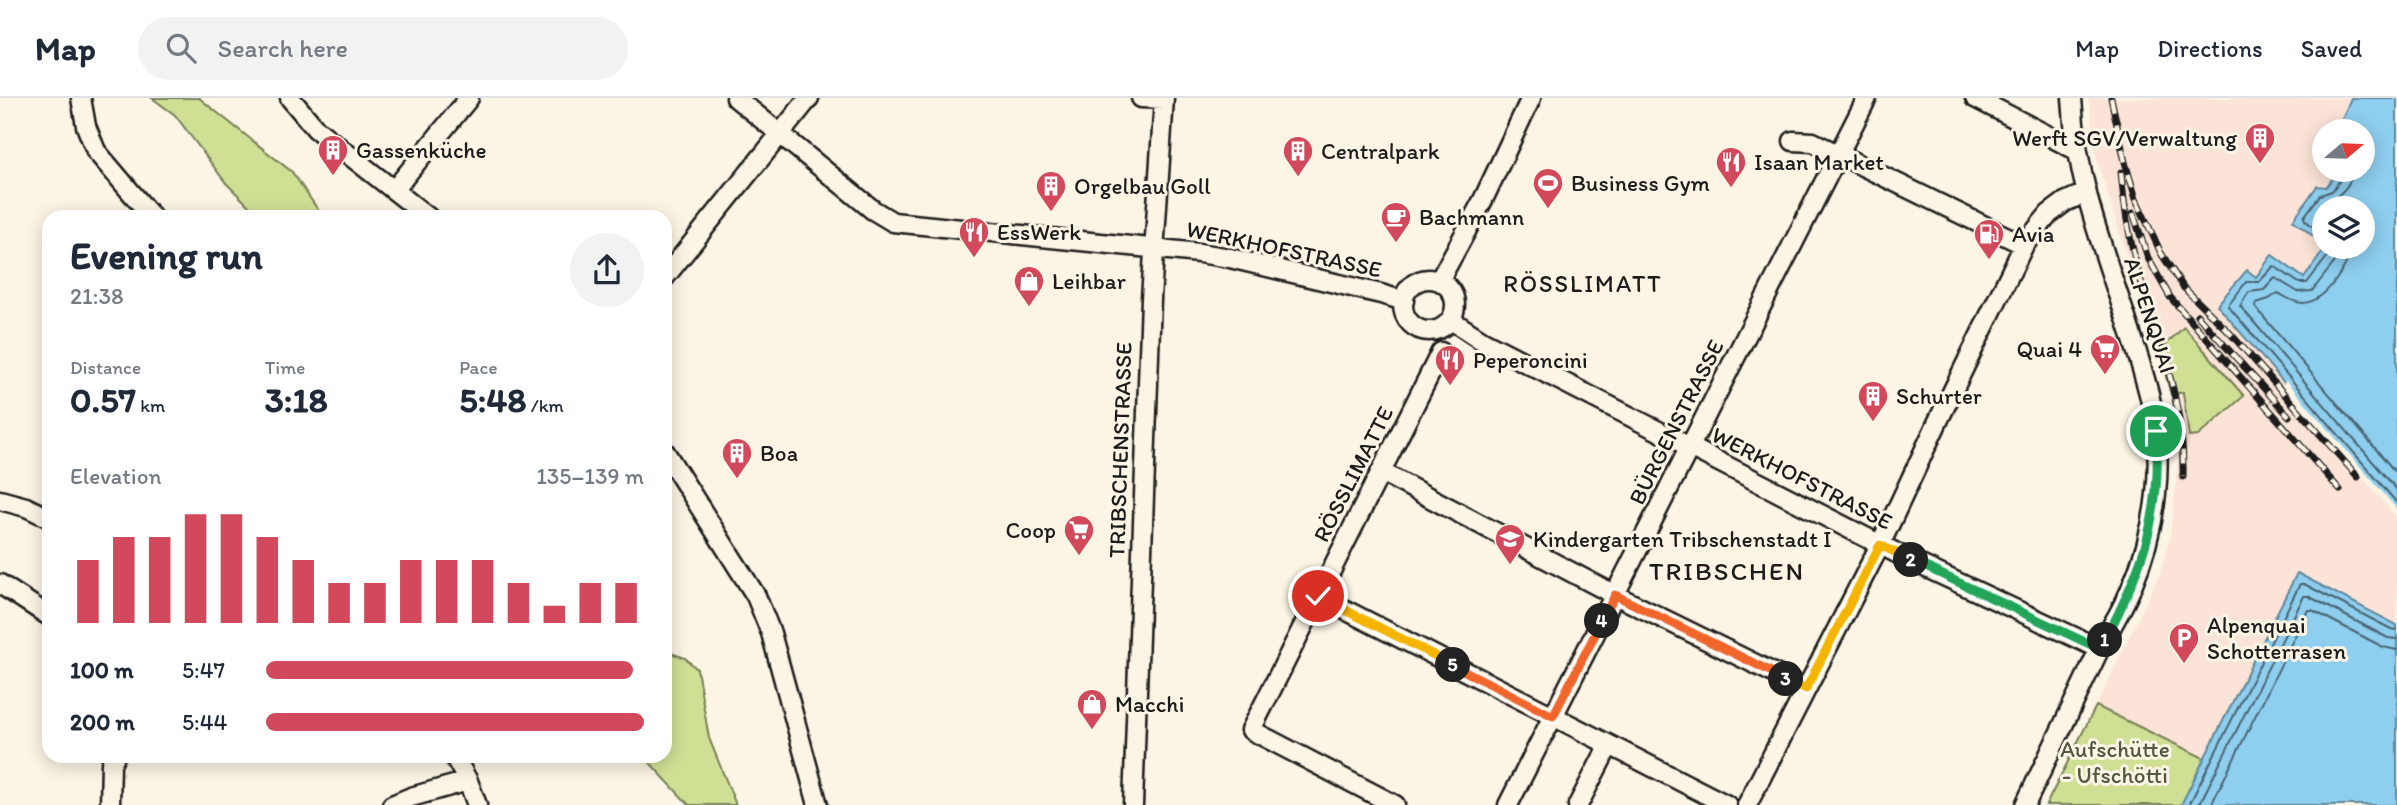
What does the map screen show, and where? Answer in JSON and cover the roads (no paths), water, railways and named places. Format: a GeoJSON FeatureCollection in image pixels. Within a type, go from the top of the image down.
{"type":"FeatureCollection","features":[{"type":"Feature","properties":{"kind":"street"},"geometry":{"type":"LineString","coordinates":[[81,98],[86,126],[96,151],[146,210]]}},
{"type":"Feature","properties":{"kind":"street"},"geometry":{"type":"LineString","coordinates":[[290,98],[316,129],[419,210]]}},
{"type":"Feature","properties":{"kind":"street"},"geometry":{"type":"LineString","coordinates":[[394,190],[469,98]]}},
{"type":"Feature","properties":{"kind":"street","name":"WERKHOFSTRASSE"},"geometry":{"type":"LineString","coordinates":[[736,98],[873,210],[893,222],[1230,258],[1404,301]]}},
{"type":"Feature","properties":{"kind":"street"},"geometry":{"type":"LineString","coordinates":[[672,268],[809,98]]}},
{"type":"Feature","properties":{"kind":"street"},"geometry":{"type":"LineString","coordinates":[[1141,98],[1164,99]]}},
{"type":"Feature","properties":{"kind":"street"},"geometry":{"type":"LineString","coordinates":[[1451,320],[1455,299],[1452,292],[1440,281],[1483,200],[1531,98]]}},
{"type":"Feature","properties":{"kind":"street","name":"BÜRGENSTRASSE"},"geometry":{"type":"LineString","coordinates":[[1508,805],[1867,98]]}},
{"type":"Feature","properties":{"kind":"street"},"geometry":{"type":"LineString","coordinates":[[1975,98],[2076,150]]}},
{"type":"Feature","properties":{"kind":"street","name":"ALPENQUAI"},"geometry":{"type":"LineString","coordinates":[[2025,805],[2129,594],[2145,553],[2155,507],[2158,450],[2153,414],[2143,374],[2085,192],[2076,150],[2072,98]]}},
{"type":"Feature","properties":{"kind":"street","name":"TRIBSCHENSTRASSE"},"geometry":{"type":"LineString","coordinates":[[1133,805],[1142,495],[1153,249],[1164,99]]}},
{"type":"Feature","properties":{"kind":"street"},"geometry":{"type":"LineString","coordinates":[[1793,141],[1813,142],[2024,245]]}},
{"type":"Feature","properties":{"kind":"street"},"geometry":{"type":"LineString","coordinates":[[1747,805],[1880,545],[2024,245],[2049,214],[2085,192]]}},
{"type":"Feature","properties":{"kind":"street","name":"WERKHOFSTRASSE"},"geometry":{"type":"LineString","coordinates":[[1440,281],[1424,279],[1410,287],[1404,301],[1406,317],[1418,329],[1435,331],[1451,320],[1483,341],[1880,545],[2100,649]]}},
{"type":"Feature","properties":{"kind":"street","name":"RÖSSLIMATTE"},"geometry":{"type":"LineString","coordinates":[[1395,805],[1251,730],[1441,352]]}},
{"type":"Feature","properties":{"kind":"street"},"geometry":{"type":"LineString","coordinates":[[672,463],[756,596],[771,633],[818,805]]}},
{"type":"Feature","properties":{"kind":"street"},"geometry":{"type":"LineString","coordinates":[[1381,472],[1615,595],[1806,689]]}},
{"type":"Feature","properties":{"kind":"street"},"geometry":{"type":"LineString","coordinates":[[0,500],[26,506],[42,514]]}},
{"type":"Feature","properties":{"kind":"street"},"geometry":{"type":"LineString","coordinates":[[0,584],[42,611]]}},
{"type":"Feature","properties":{"kind":"street"},"geometry":{"type":"LineString","coordinates":[[1318,596],[1727,805]]}},
{"type":"Feature","properties":{"kind":"street"},"geometry":{"type":"LineString","coordinates":[[1578,805],[1609,745]]}},
{"type":"Feature","properties":{"kind":"street"},"geometry":{"type":"LineString","coordinates":[[110,805],[112,763]]}},
{"type":"Feature","properties":{"kind":"street"},"geometry":{"type":"LineString","coordinates":[[458,763],[477,805]]}},
{"type":"Feature","properties":{"kind":"street"},"geometry":{"type":"LineString","coordinates":[[392,805],[468,781]]}},
{"type":"Feature","properties":{"kind":"water"},"geometry":{"type":"Polygon","coordinates":[[[2351,98],[2397,98],[2397,514],[2217,305],[2247,270],[2256,277],[2272,255],[2304,278],[2317,259],[2375,259],[2375,196],[2312,196],[2312,235],[2293,220],[2317,186],[2326,187],[2330,182],[2375,182],[2375,119],[2342,119],[2351,98]]]}},
{"type":"Feature","properties":{"kind":"water"},"geometry":{"type":"Polygon","coordinates":[[[2297,573],[2397,625],[2397,805],[2181,805],[2297,573]]]}},
{"type":"Feature","properties":{"kind":"railway"},"geometry":{"type":"LineString","coordinates":[[2111,98],[2136,199],[2161,253],[2183,287],[2229,332],[2358,477]]}},
{"type":"Feature","properties":{"kind":"railway"},"geometry":{"type":"LineString","coordinates":[[2121,172],[2133,252],[2176,400],[2183,451],[2183,477]]}},
{"type":"Feature","properties":{"kind":"railway"},"geometry":{"type":"LineString","coordinates":[[2133,213],[2148,258],[2170,297],[2340,490]]}},
{"type":"Feature","properties":{"kind":"railway"},"geometry":{"type":"LineString","coordinates":[[2197,315],[2289,416]]}},
{"type":"Feature","properties":{"kind":"place","name":"Werft SGV/Verwaltung"},"geometry":{"type":"Point","coordinates":[2260,165]}},
{"type":"Feature","properties":{"kind":"place","name":"Gassenküche"},"geometry":{"type":"Point","coordinates":[333,177]}},
{"type":"Feature","properties":{"kind":"place","name":"Centralpark"},"geometry":{"type":"Point","coordinates":[1298,178]}},
{"type":"Feature","properties":{"kind":"place","name":"Isaan Market"},"geometry":{"type":"Point","coordinates":[1731,189]}},
{"type":"Feature","properties":{"kind":"place","name":"Business Gym"},"geometry":{"type":"Point","coordinates":[1548,210]}},
{"type":"Feature","properties":{"kind":"place","name":"Orgelbau Goll"},"geometry":{"type":"Point","coordinates":[1051,213]}},
{"type":"Feature","properties":{"kind":"place","name":"Bachmann"},"geometry":{"type":"Point","coordinates":[1396,244]}},
{"type":"Feature","properties":{"kind":"place","name":"EssWerk"},"geometry":{"type":"Point","coordinates":[974,259]}},
{"type":"Feature","properties":{"kind":"place","name":"Avia"},"geometry":{"type":"Point","coordinates":[1989,261]}},
{"type":"Feature","properties":{"kind":"place","name":"Leihbar"},"geometry":{"type":"Point","coordinates":[1029,308]}},
{"type":"Feature","properties":{"kind":"place","name":"Quai 4"},"geometry":{"type":"Point","coordinates":[2105,376]}},
{"type":"Feature","properties":{"kind":"place","name":"Peperoncini"},"geometry":{"type":"Point","coordinates":[1450,387]}},
{"type":"Feature","properties":{"kind":"place","name":"Schurter"},"geometry":{"type":"Point","coordinates":[1873,423]}},
{"type":"Feature","properties":{"kind":"place","name":"Boa"},"geometry":{"type":"Point","coordinates":[737,480]}},
{"type":"Feature","properties":{"kind":"place","name":"Coop"},"geometry":{"type":"Point","coordinates":[1079,557]}},
{"type":"Feature","properties":{"kind":"place","name":"Kindergarten Tribschenstadt I"},"geometry":{"type":"Point","coordinates":[1510,566]}},
{"type":"Feature","properties":{"kind":"place","name":"Alpenquai Schotterrasen"},"geometry":{"type":"Point","coordinates":[2184,665]}},
{"type":"Feature","properties":{"kind":"place","name":"Macchi"},"geometry":{"type":"Point","coordinates":[1092,731]}},
{"type":"Feature","properties":{"kind":"district","name":"RÖSSLIMATT"},"geometry":{"type":"Point","coordinates":[1583,283]}},
{"type":"Feature","properties":{"kind":"district","name":"TRIBSCHEN"},"geometry":{"type":"Point","coordinates":[1727,571]}},
{"type":"Feature","properties":{"kind":"park label","name":"Aufschütte - Ufschötti"},"geometry":{"type":"Point","coordinates":[2115,762]}}]}
